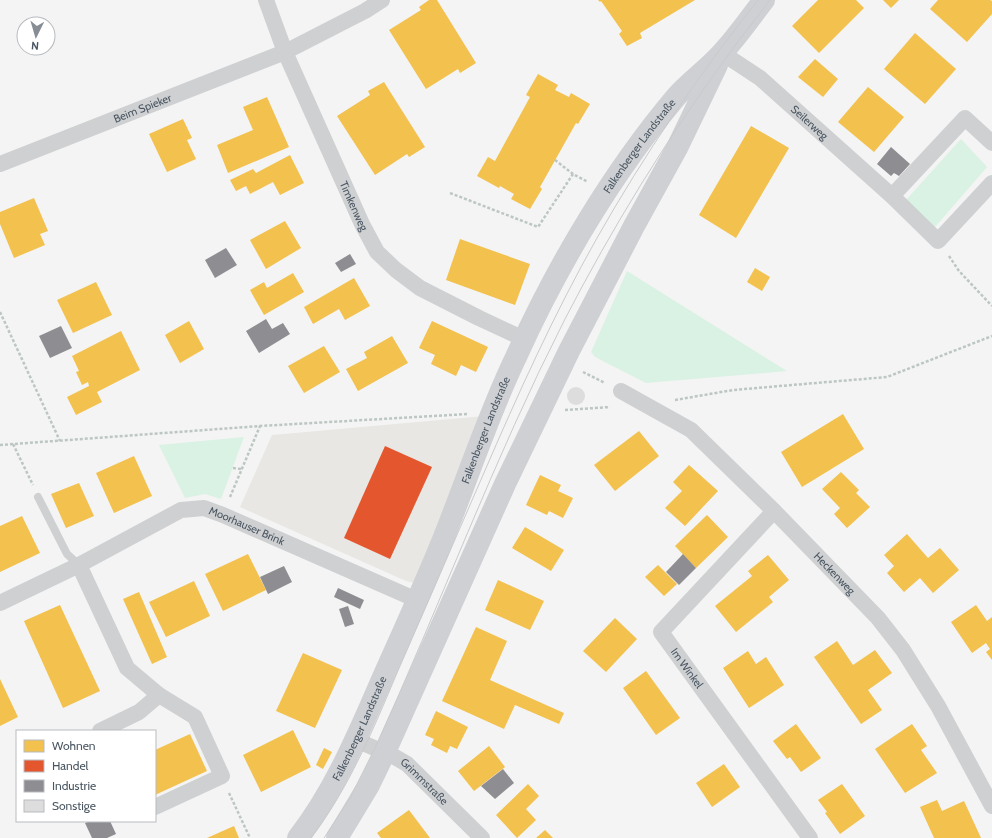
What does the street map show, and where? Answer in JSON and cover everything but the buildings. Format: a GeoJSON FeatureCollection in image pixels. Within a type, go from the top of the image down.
{"type":"FeatureCollection","features":[{"type":"Feature","properties":{"kind":"street","name":"Timkenweg"},"geometry":{"type":"LineString","coordinates":[[266,0],[285,52],[362,224],[377,252],[396,270],[420,288],[478,318],[524,339]]}},
{"type":"Feature","properties":{"kind":"street","name":"Beim Spieker"},"geometry":{"type":"LineString","coordinates":[[0,164],[285,52],[382,0]]}},
{"type":"Feature","properties":{"kind":"street","name":"Falkenberger Landstraße"},"geometry":{"type":"LineString","coordinates":[[298,838],[318,811],[356,740],[444,538],[504,383],[524,339],[557,275],[591,216],[636,150],[677,95],[722,53],[764,0]]}},
{"type":"Feature","properties":{"kind":"street","name":"Falkenberger Landstraße"},"geometry":{"type":"LineString","coordinates":[[336,838],[369,785],[508,477],[569,351],[630,232],[677,148],[722,53]]}},
{"type":"Feature","properties":{"kind":"street","name":"Seilerweg"},"geometry":{"type":"LineString","coordinates":[[722,53],[760,78],[892,196],[938,241]]}},
{"type":"Feature","properties":{"kind":"street"},"geometry":{"type":"LineString","coordinates":[[892,196],[965,118],[992,143]]}},
{"type":"Feature","properties":{"kind":"street"},"geometry":{"type":"LineString","coordinates":[[938,241],[992,183]]}},
{"type":"Feature","properties":{"kind":"street","name":"Heckenweg"},"geometry":{"type":"LineString","coordinates":[[621,391],[691,430],[774,511],[878,618],[903,650],[938,706],[992,806]]}},
{"type":"Feature","properties":{"kind":"street","name":"Moorhauser Brink"},"geometry":{"type":"LineString","coordinates":[[0,603],[80,565],[181,510],[204,508],[417,600]]}},
{"type":"Feature","properties":{"kind":"street","name":"Im Winkel"},"geometry":{"type":"LineString","coordinates":[[774,511],[661,632],[810,838]]}},
{"type":"Feature","properties":{"kind":"street"},"geometry":{"type":"LineString","coordinates":[[80,565],[127,668],[159,695],[195,717],[222,776],[156,807]]}},
{"type":"Feature","properties":{"kind":"street"},"geometry":{"type":"LineString","coordinates":[[102,730],[139,712],[159,695]]}},
{"type":"Feature","properties":{"kind":"street","name":"Grimmstraße"},"geometry":{"type":"LineString","coordinates":[[356,740],[398,758],[412,768],[482,838]]}},
{"type":"Feature","properties":{"kind":"lane"},"geometry":{"type":"LineString","coordinates":[[38,496],[67,554],[80,565]]}},
{"type":"Feature","properties":{"kind":"path"},"geometry":{"type":"LineString","coordinates":[[555,160],[573,174],[591,184]]}},
{"type":"Feature","properties":{"kind":"path"},"geometry":{"type":"LineString","coordinates":[[450,193],[538,227],[573,174]]}},
{"type":"Feature","properties":{"kind":"path"},"geometry":{"type":"LineString","coordinates":[[938,241],[959,271],[992,306]]}},
{"type":"Feature","properties":{"kind":"path"},"geometry":{"type":"LineString","coordinates":[[0,312],[60,441]]}},
{"type":"Feature","properties":{"kind":"path"},"geometry":{"type":"LineString","coordinates":[[559,410],[646,404],[733,390],[887,377],[992,336]]}},
{"type":"Feature","properties":{"kind":"path"},"geometry":{"type":"LineString","coordinates":[[580,370],[621,391]]}},
{"type":"Feature","properties":{"kind":"path"},"geometry":{"type":"LineString","coordinates":[[0,445],[260,426],[472,414]]}},
{"type":"Feature","properties":{"kind":"path"},"geometry":{"type":"LineString","coordinates":[[223,515],[260,426]]}},
{"type":"Feature","properties":{"kind":"path"},"geometry":{"type":"LineString","coordinates":[[13,444],[38,496]]}},
{"type":"Feature","properties":{"kind":"path"},"geometry":{"type":"LineString","coordinates":[[233,468],[241,470]]}},
{"type":"Feature","properties":{"kind":"path"},"geometry":{"type":"LineString","coordinates":[[222,776],[250,838]]}},
{"type":"Feature","properties":{"kind":"shaded area"},"geometry":{"type":"Polygon","coordinates":[[[496,415],[418,584],[406,581],[240,507],[272,435],[496,415]]]}},
{"type":"Feature","properties":{"kind":"green space"},"geometry":{"type":"Polygon","coordinates":[[[961,139],[987,167],[935,227],[906,200],[961,139]]]}},
{"type":"Feature","properties":{"kind":"green space"},"geometry":{"type":"Polygon","coordinates":[[[627,271],[787,371],[646,383],[595,357],[591,352],[627,271]]]}},
{"type":"Feature","properties":{"kind":"green space"},"geometry":{"type":"Polygon","coordinates":[[[244,437],[221,499],[205,494],[185,498],[159,445],[244,437]]]}},
{"type":"Feature","properties":{"kind":"tram line"},"geometry":{"type":"LineString","coordinates":[[311,838],[325,819],[349,779],[369,737],[510,414],[551,325],[581,267],[615,207],[653,146],[694,86],[758,0]]}},
{"type":"Feature","properties":{"kind":"tram line"},"geometry":{"type":"LineString","coordinates":[[324,838],[350,798],[375,748],[514,425],[583,285],[621,218],[661,153],[704,89],[770,0]]}}]}
